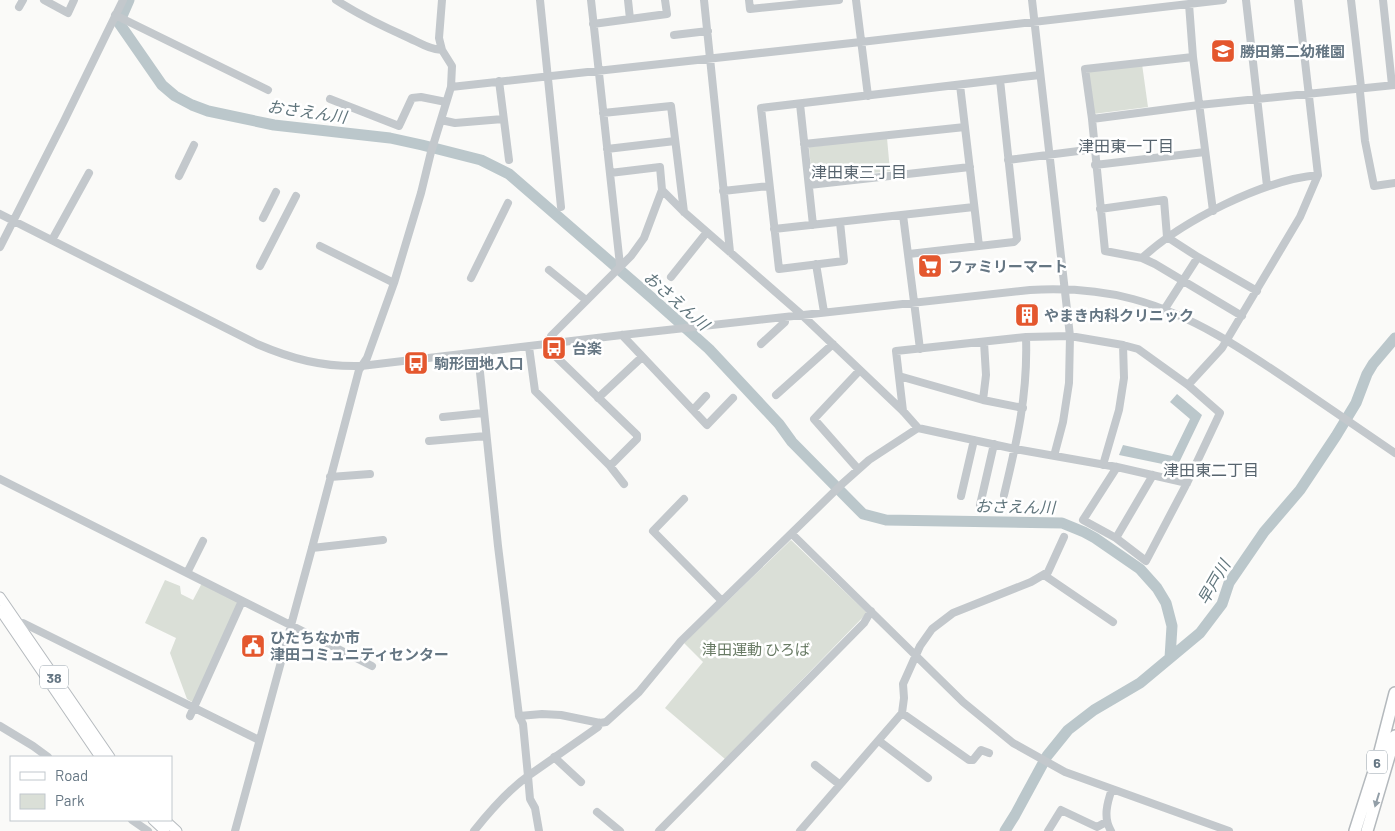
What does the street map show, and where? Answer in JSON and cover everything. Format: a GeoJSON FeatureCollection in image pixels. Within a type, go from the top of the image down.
{"type":"FeatureCollection","features":[{"type":"Feature","properties":{"kind":"highway","name":"6"},"geometry":{"type":"LineString","coordinates":[[1355,831],[1378,759],[1395,693]]}},
{"type":"Feature","properties":{"kind":"highway","name":"6"},"geometry":{"type":"LineString","coordinates":[[1367,831],[1395,736]]}},
{"type":"Feature","properties":{"kind":"main road","name":"38"},"geometry":{"type":"LineString","coordinates":[[0,597],[109,756]]}},
{"type":"Feature","properties":{"kind":"main road","name":"38"},"geometry":{"type":"LineString","coordinates":[[0,610],[99,756]]}},
{"type":"Feature","properties":{"kind":"main road"},"geometry":{"type":"LineString","coordinates":[[154,821],[165,831]]}},
{"type":"Feature","properties":{"kind":"main road"},"geometry":{"type":"LineString","coordinates":[[166,821],[177,831]]}},
{"type":"Feature","properties":{"kind":"street"},"geometry":{"type":"LineString","coordinates":[[44,0],[68,13],[74,0]]}},
{"type":"Feature","properties":{"kind":"street"},"geometry":{"type":"LineString","coordinates":[[0,247],[123,0]]}},
{"type":"Feature","properties":{"kind":"street"},"geometry":{"type":"LineString","coordinates":[[336,0],[356,13],[435,50],[442,50]]}},
{"type":"Feature","properties":{"kind":"street"},"geometry":{"type":"LineString","coordinates":[[234,831],[360,366],[367,358],[394,283],[451,87],[452,66],[442,50],[439,38],[442,0]]}},
{"type":"Feature","properties":{"kind":"street"},"geometry":{"type":"LineString","coordinates":[[540,0],[561,207]]}},
{"type":"Feature","properties":{"kind":"street"},"geometry":{"type":"LineString","coordinates":[[591,0],[620,265]]}},
{"type":"Feature","properties":{"kind":"street"},"geometry":{"type":"LineString","coordinates":[[628,0],[630,19]]}},
{"type":"Feature","properties":{"kind":"street"},"geometry":{"type":"LineString","coordinates":[[594,24],[666,14],[665,0]]}},
{"type":"Feature","properties":{"kind":"street"},"geometry":{"type":"LineString","coordinates":[[704,0],[730,252]]}},
{"type":"Feature","properties":{"kind":"street"},"geometry":{"type":"LineString","coordinates":[[749,0],[750,9],[789,3],[839,0]]}},
{"type":"Feature","properties":{"kind":"street"},"geometry":{"type":"LineString","coordinates":[[856,0],[868,96]]}},
{"type":"Feature","properties":{"kind":"street"},"geometry":{"type":"LineString","coordinates":[[1032,0],[1070,336],[1069,383],[1063,422],[1054,456]]}},
{"type":"Feature","properties":{"kind":"street"},"geometry":{"type":"LineString","coordinates":[[451,87],[1223,0]]}},
{"type":"Feature","properties":{"kind":"street"},"geometry":{"type":"LineString","coordinates":[[1246,0],[1266,186]]}},
{"type":"Feature","properties":{"kind":"street"},"geometry":{"type":"LineString","coordinates":[[1188,385],[1222,348],[1242,316],[1300,217],[1318,175],[1298,0]]}},
{"type":"Feature","properties":{"kind":"street"},"geometry":{"type":"LineString","coordinates":[[1351,0],[1362,87],[1360,92],[1365,141],[1374,186],[1395,183]]}},
{"type":"Feature","properties":{"kind":"street"},"geometry":{"type":"LineString","coordinates":[[1092,119],[1308,92],[1394,85],[1383,0]]}},
{"type":"Feature","properties":{"kind":"street"},"geometry":{"type":"LineString","coordinates":[[1188,4],[1212,211]]}},
{"type":"Feature","properties":{"kind":"street"},"geometry":{"type":"LineString","coordinates":[[116,15],[268,90]]}},
{"type":"Feature","properties":{"kind":"street"},"geometry":{"type":"LineString","coordinates":[[674,34],[708,32]]}},
{"type":"Feature","properties":{"kind":"street"},"geometry":{"type":"LineString","coordinates":[[1193,56],[1084,69],[1092,119],[1105,251],[1142,258],[1242,316]]}},
{"type":"Feature","properties":{"kind":"street"},"geometry":{"type":"LineString","coordinates":[[840,222],[844,261],[779,269],[761,108],[1040,76]]}},
{"type":"Feature","properties":{"kind":"street"},"geometry":{"type":"LineString","coordinates":[[908,254],[1014,242],[1017,239],[1000,80]]}},
{"type":"Feature","properties":{"kind":"street"},"geometry":{"type":"LineString","coordinates":[[499,81],[509,160]]}},
{"type":"Feature","properties":{"kind":"street"},"geometry":{"type":"LineString","coordinates":[[960,85],[979,246]]}},
{"type":"Feature","properties":{"kind":"street"},"geometry":{"type":"LineString","coordinates":[[330,99],[399,126],[412,98],[421,97],[446,102]]}},
{"type":"Feature","properties":{"kind":"street"},"geometry":{"type":"LineString","coordinates":[[800,104],[813,225]]}},
{"type":"Feature","properties":{"kind":"street"},"geometry":{"type":"LineString","coordinates":[[603,113],[671,106],[684,212]]}},
{"type":"Feature","properties":{"kind":"street"},"geometry":{"type":"LineString","coordinates":[[441,120],[455,123],[504,119]]}},
{"type":"Feature","properties":{"kind":"street"},"geometry":{"type":"LineString","coordinates":[[804,144],[965,127]]}},
{"type":"Feature","properties":{"kind":"street"},"geometry":{"type":"LineString","coordinates":[[608,149],[675,141]]}},
{"type":"Feature","properties":{"kind":"street"},"geometry":{"type":"LineString","coordinates":[[179,176],[194,145]]}},
{"type":"Feature","properties":{"kind":"street"},"geometry":{"type":"LineString","coordinates":[[1008,160],[1094,149]]}},
{"type":"Feature","properties":{"kind":"street"},"geometry":{"type":"LineString","coordinates":[[1096,165],[1205,152]]}},
{"type":"Feature","properties":{"kind":"street"},"geometry":{"type":"LineString","coordinates":[[809,185],[970,166]]}},
{"type":"Feature","properties":{"kind":"street"},"geometry":{"type":"LineString","coordinates":[[548,344],[551,336],[631,256],[644,238],[662,190],[660,167],[610,173]]}},
{"type":"Feature","properties":{"kind":"street"},"geometry":{"type":"LineString","coordinates":[[52,240],[89,173]]}},
{"type":"Feature","properties":{"kind":"street"},"geometry":{"type":"LineString","coordinates":[[1142,258],[1167,237],[1212,211],[1266,186],[1303,176],[1318,175]]}},
{"type":"Feature","properties":{"kind":"street"},"geometry":{"type":"LineString","coordinates":[[723,191],[770,186]]}},
{"type":"Feature","properties":{"kind":"street"},"geometry":{"type":"LineString","coordinates":[[662,190],[684,212],[802,315],[903,411],[918,428],[1015,449],[1118,467],[1188,483]]}},
{"type":"Feature","properties":{"kind":"street"},"geometry":{"type":"LineString","coordinates":[[263,218],[276,192]]}},
{"type":"Feature","properties":{"kind":"street"},"geometry":{"type":"LineString","coordinates":[[260,266],[296,196]]}},
{"type":"Feature","properties":{"kind":"street"},"geometry":{"type":"LineString","coordinates":[[1100,209],[1164,200],[1167,237]]}},
{"type":"Feature","properties":{"kind":"street"},"geometry":{"type":"LineString","coordinates":[[471,278],[508,203]]}},
{"type":"Feature","properties":{"kind":"street"},"geometry":{"type":"LineString","coordinates":[[774,229],[974,207]]}},
{"type":"Feature","properties":{"kind":"street"},"geometry":{"type":"LineString","coordinates":[[0,214],[257,344],[285,356],[327,364],[360,366],[1030,290],[1065,290],[1108,294],[1132,299],[1185,318],[1257,359],[1395,453]]}},
{"type":"Feature","properties":{"kind":"street"},"geometry":{"type":"LineString","coordinates":[[904,215],[920,349]]}},
{"type":"Feature","properties":{"kind":"street"},"geometry":{"type":"LineString","coordinates":[[671,277],[707,232]]}},
{"type":"Feature","properties":{"kind":"street"},"geometry":{"type":"LineString","coordinates":[[1167,237],[1257,291]]}},
{"type":"Feature","properties":{"kind":"street"},"geometry":{"type":"LineString","coordinates":[[320,246],[394,283]]}},
{"type":"Feature","properties":{"kind":"street"},"geometry":{"type":"LineString","coordinates":[[1164,310],[1198,257]]}},
{"type":"Feature","properties":{"kind":"street"},"geometry":{"type":"LineString","coordinates":[[816,264],[824,312]]}},
{"type":"Feature","properties":{"kind":"street"},"geometry":{"type":"LineString","coordinates":[[549,270],[586,300]]}},
{"type":"Feature","properties":{"kind":"street"},"geometry":{"type":"LineString","coordinates":[[761,344],[785,322],[785,318]]}},
{"type":"Feature","properties":{"kind":"street"},"geometry":{"type":"LineString","coordinates":[[622,335],[707,425],[733,398]]}},
{"type":"Feature","properties":{"kind":"street"},"geometry":{"type":"LineString","coordinates":[[903,411],[896,351],[1026,337],[1070,336],[1123,345],[1138,349],[1188,385],[1220,413],[1188,483],[1146,561],[1116,538],[1083,520],[1118,467]]}},
{"type":"Feature","properties":{"kind":"street"},"geometry":{"type":"LineString","coordinates":[[1004,495],[1023,408],[1026,382],[1026,337]]}},
{"type":"Feature","properties":{"kind":"street"},"geometry":{"type":"LineString","coordinates":[[983,400],[986,375],[984,342]]}},
{"type":"Feature","properties":{"kind":"street"},"geometry":{"type":"LineString","coordinates":[[548,344],[598,398],[637,436],[638,439],[610,466]]}},
{"type":"Feature","properties":{"kind":"street"},"geometry":{"type":"LineString","coordinates":[[776,395],[833,344]]}},
{"type":"Feature","properties":{"kind":"street"},"geometry":{"type":"LineString","coordinates":[[1103,465],[1120,410],[1124,378],[1123,345]]}},
{"type":"Feature","properties":{"kind":"street"},"geometry":{"type":"LineString","coordinates":[[529,347],[535,391],[610,466],[624,484]]}},
{"type":"Feature","properties":{"kind":"street"},"geometry":{"type":"LineString","coordinates":[[478,353],[498,546],[519,716],[523,724],[530,799],[535,808],[539,831]]}},
{"type":"Feature","properties":{"kind":"street"},"geometry":{"type":"LineString","coordinates":[[598,398],[642,357]]}},
{"type":"Feature","properties":{"kind":"street"},"geometry":{"type":"LineString","coordinates":[[858,469],[814,419],[860,370]]}},
{"type":"Feature","properties":{"kind":"street"},"geometry":{"type":"LineString","coordinates":[[899,376],[983,400],[1023,408]]}},
{"type":"Feature","properties":{"kind":"street"},"geometry":{"type":"LineString","coordinates":[[693,410],[706,396]]}},
{"type":"Feature","properties":{"kind":"street"},"geometry":{"type":"LineString","coordinates":[[443,417],[483,413]]}},
{"type":"Feature","properties":{"kind":"street"},"geometry":{"type":"LineString","coordinates":[[519,716],[561,715],[600,723],[606,722],[631,701],[681,641],[842,484],[858,469],[903,436],[918,428]]}},
{"type":"Feature","properties":{"kind":"street"},"geometry":{"type":"LineString","coordinates":[[429,441],[486,436]]}},
{"type":"Feature","properties":{"kind":"street"},"geometry":{"type":"LineString","coordinates":[[961,496],[974,440]]}},
{"type":"Feature","properties":{"kind":"street"},"geometry":{"type":"LineString","coordinates":[[980,505],[994,444]]}},
{"type":"Feature","properties":{"kind":"street"},"geometry":{"type":"LineString","coordinates":[[330,477],[370,474]]}},
{"type":"Feature","properties":{"kind":"street"},"geometry":{"type":"LineString","coordinates":[[1116,538],[1153,475]]}},
{"type":"Feature","properties":{"kind":"street"},"geometry":{"type":"LineString","coordinates":[[0,480],[372,666]]}},
{"type":"Feature","properties":{"kind":"street"},"geometry":{"type":"LineString","coordinates":[[684,498],[653,531],[722,601]]}},
{"type":"Feature","properties":{"kind":"street"},"geometry":{"type":"LineString","coordinates":[[792,534],[915,655],[987,723],[1013,743],[1051,765],[1229,831]]}},
{"type":"Feature","properties":{"kind":"street"},"geometry":{"type":"LineString","coordinates":[[800,831],[902,713],[903,684],[915,655],[932,629],[953,613],[1044,575],[1048,572],[1064,537]]}},
{"type":"Feature","properties":{"kind":"street"},"geometry":{"type":"LineString","coordinates":[[312,548],[383,540]]}},
{"type":"Feature","properties":{"kind":"street"},"geometry":{"type":"LineString","coordinates":[[186,573],[203,541]]}},
{"type":"Feature","properties":{"kind":"street"},"geometry":{"type":"LineString","coordinates":[[1044,575],[1113,622]]}},
{"type":"Feature","properties":{"kind":"street"},"geometry":{"type":"LineString","coordinates":[[190,716],[242,601]]}},
{"type":"Feature","properties":{"kind":"street"},"geometry":{"type":"LineString","coordinates":[[659,831],[864,623],[872,612]]}},
{"type":"Feature","properties":{"kind":"street"},"geometry":{"type":"LineString","coordinates":[[19,625],[23,623],[259,740]]}},
{"type":"Feature","properties":{"kind":"street"},"geometry":{"type":"LineString","coordinates":[[902,713],[969,760],[973,760],[981,750],[989,753]]}},
{"type":"Feature","properties":{"kind":"street"},"geometry":{"type":"LineString","coordinates":[[474,831],[492,808],[519,783],[598,727],[600,723]]}},
{"type":"Feature","properties":{"kind":"street"},"geometry":{"type":"LineString","coordinates":[[0,726],[47,756]]}},
{"type":"Feature","properties":{"kind":"street"},"geometry":{"type":"LineString","coordinates":[[879,741],[928,778]]}},
{"type":"Feature","properties":{"kind":"street"},"geometry":{"type":"LineString","coordinates":[[554,757],[581,782]]}},
{"type":"Feature","properties":{"kind":"street"},"geometry":{"type":"LineString","coordinates":[[815,766],[839,784]]}},
{"type":"Feature","properties":{"kind":"street"},"geometry":{"type":"LineString","coordinates":[[1111,831],[1106,822],[1108,800],[1112,789]]}},
{"type":"Feature","properties":{"kind":"street"},"geometry":{"type":"LineString","coordinates":[[1048,831],[1061,810],[1097,827],[1106,822]]}},
{"type":"Feature","properties":{"kind":"street"},"geometry":{"type":"LineString","coordinates":[[597,812],[620,831]]}},
{"type":"Feature","properties":{"kind":"street"},"geometry":{"type":"LineString","coordinates":[[135,821],[148,831]]}},
{"type":"Feature","properties":{"kind":"green space"},"geometry":{"type":"Polygon","coordinates":[[[1142,64],[1148,107],[1093,114],[1087,71],[1142,64]]]}},
{"type":"Feature","properties":{"kind":"green space"},"geometry":{"type":"Polygon","coordinates":[[[887,138],[890,171],[812,180],[809,147],[887,138]]]}},
{"type":"Feature","properties":{"kind":"green space","name":"津田運動 ひろば"},"geometry":{"type":"Polygon","coordinates":[[[791,540],[867,613],[725,759],[665,708],[703,662],[684,643],[791,540]]]}},
{"type":"Feature","properties":{"kind":"green space"},"geometry":{"type":"Polygon","coordinates":[[[165,580],[180,586],[181,594],[193,600],[202,583],[239,600],[194,703],[187,699],[170,653],[176,638],[145,623],[165,580]]]}},
{"type":"Feature","properties":{"kind":"shaded area"},"geometry":{"type":"Polygon","coordinates":[[[1177,394],[1202,415],[1177,467],[1119,455],[1123,445],[1172,456],[1190,419],[1170,402],[1177,394]]]}},
{"type":"Feature","properties":{"kind":"waterway","name":"おさえん川"},"geometry":{"type":"LineString","coordinates":[[129,0],[119,23],[162,85],[175,96],[192,105],[208,111],[274,125],[390,138],[481,160],[509,174],[709,349],[779,424],[792,442],[863,514],[886,520],[1062,523],[1095,538],[1140,569],[1157,588],[1166,603],[1172,626],[1170,658]]}},
{"type":"Feature","properties":{"kind":"waterway","name":"早戸川"},"geometry":{"type":"LineString","coordinates":[[1005,831],[1047,756],[1068,730],[1094,710],[1140,683],[1200,633],[1222,604],[1229,583],[1264,532],[1300,490],[1336,436],[1356,403],[1367,374],[1373,364],[1395,338]]}},
{"type":"Feature","properties":{"kind":"place","name":"勝田第二幼稚園"},"geometry":{"type":"Point","coordinates":[1223,51]}},
{"type":"Feature","properties":{"kind":"place","name":"ファミリーマート"},"geometry":{"type":"Point","coordinates":[930,266]}},
{"type":"Feature","properties":{"kind":"place","name":"やまき内科クリニック"},"geometry":{"type":"Point","coordinates":[1027,315]}},
{"type":"Feature","properties":{"kind":"place","name":"台楽"},"geometry":{"type":"Point","coordinates":[554,348]}},
{"type":"Feature","properties":{"kind":"place","name":"駒形団地入口"},"geometry":{"type":"Point","coordinates":[416,363]}},
{"type":"Feature","properties":{"kind":"place","name":"ひたちなか市 津田コミュニティセンター"},"geometry":{"type":"Point","coordinates":[253,646]}},
{"type":"Feature","properties":{"kind":"district","name":"津田東一丁目"},"geometry":{"type":"Point","coordinates":[1126,145]}},
{"type":"Feature","properties":{"kind":"district","name":"津田東三丁目"},"geometry":{"type":"Point","coordinates":[859,171]}},
{"type":"Feature","properties":{"kind":"district","name":"津田東二丁目"},"geometry":{"type":"Point","coordinates":[1211,469]}}]}
